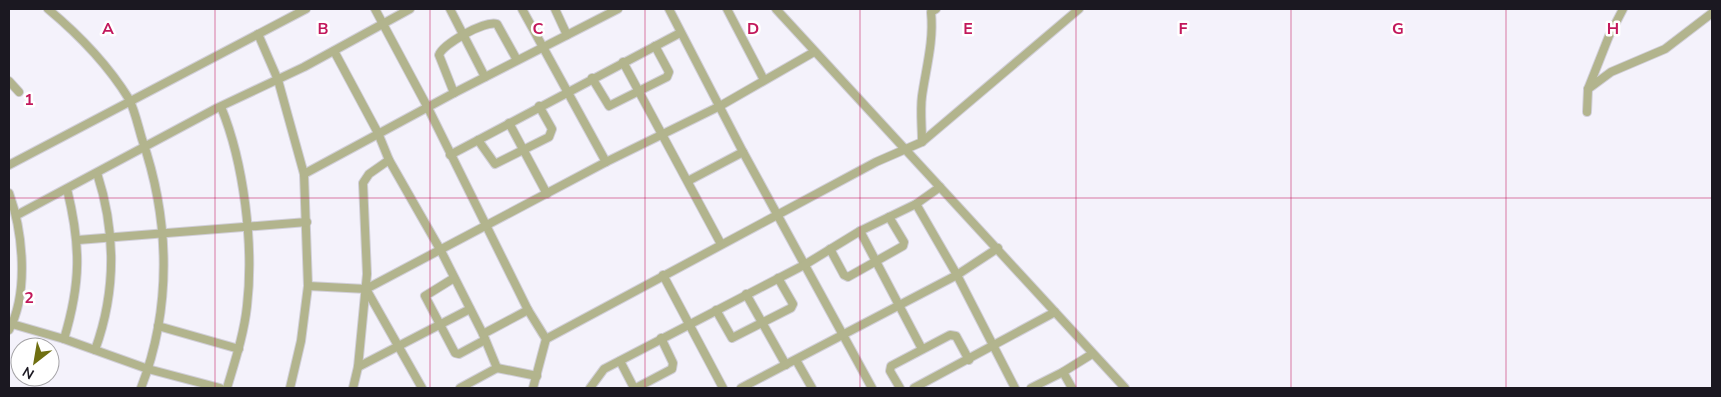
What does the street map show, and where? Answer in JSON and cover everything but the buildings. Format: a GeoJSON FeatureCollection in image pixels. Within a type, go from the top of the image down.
{"type":"FeatureCollection","features":[{"type":"Feature","properties":{"kind":"street"},"geometry":{"type":"LineString","coordinates":[[48,9],[91,50],[129,100],[157,188],[164,232],[163,297],[148,369],[141,388]]}},
{"type":"Feature","properties":{"kind":"street"},"geometry":{"type":"LineString","coordinates":[[9,165],[129,100],[306,9]]}},
{"type":"Feature","properties":{"kind":"street"},"geometry":{"type":"LineString","coordinates":[[375,9],[428,108],[528,310],[546,338],[533,388]]}},
{"type":"Feature","properties":{"kind":"street"},"geometry":{"type":"LineString","coordinates":[[17,215],[145,146],[334,51],[410,9]]}},
{"type":"Feature","properties":{"kind":"street"},"geometry":{"type":"LineString","coordinates":[[450,9],[485,77]]}},
{"type":"Feature","properties":{"kind":"street"},"geometry":{"type":"LineString","coordinates":[[522,9],[606,162]]}},
{"type":"Feature","properties":{"kind":"street"},"geometry":{"type":"LineString","coordinates":[[555,9],[567,35]]}},
{"type":"Feature","properties":{"kind":"street"},"geometry":{"type":"LineString","coordinates":[[598,9],[603,17]]}},
{"type":"Feature","properties":{"kind":"street"},"geometry":{"type":"LineString","coordinates":[[304,174],[454,93],[618,9]]}},
{"type":"Feature","properties":{"kind":"street"},"geometry":{"type":"LineString","coordinates":[[669,9],[743,152],[806,264],[872,388]]}},
{"type":"Feature","properties":{"kind":"street"},"geometry":{"type":"LineString","coordinates":[[727,9],[764,80]]}},
{"type":"Feature","properties":{"kind":"street"},"geometry":{"type":"LineString","coordinates":[[776,9],[1125,388]]}},
{"type":"Feature","properties":{"kind":"street"},"geometry":{"type":"LineString","coordinates":[[922,142],[922,94],[931,44],[931,12],[936,9]]}},
{"type":"Feature","properties":{"kind":"street"},"geometry":{"type":"LineString","coordinates":[[546,338],[778,214],[922,142],[1079,9]]}},
{"type":"Feature","properties":{"kind":"street"},"geometry":{"type":"LineString","coordinates":[[1588,112],[1588,89],[1623,9]]}},
{"type":"Feature","properties":{"kind":"street"},"geometry":{"type":"LineString","coordinates":[[1588,89],[1611,72],[1664,49],[1712,13]]}},
{"type":"Feature","properties":{"kind":"street"},"geometry":{"type":"LineString","coordinates":[[454,93],[439,56],[441,50],[463,35],[488,23],[497,24],[517,60]]}},
{"type":"Feature","properties":{"kind":"street"},"geometry":{"type":"LineString","coordinates":[[450,155],[567,91],[680,33]]}},
{"type":"Feature","properties":{"kind":"street"},"geometry":{"type":"LineString","coordinates":[[258,34],[278,80],[304,174],[308,286],[301,341],[290,388]]}},
{"type":"Feature","properties":{"kind":"street"},"geometry":{"type":"LineString","coordinates":[[592,78],[609,106],[669,75],[655,46]]}},
{"type":"Feature","properties":{"kind":"street"},"geometry":{"type":"LineString","coordinates":[[334,51],[378,133],[389,160],[442,250],[497,368]]}},
{"type":"Feature","properties":{"kind":"street"},"geometry":{"type":"LineString","coordinates":[[308,286],[366,289],[663,132],[720,106],[814,52]]}},
{"type":"Feature","properties":{"kind":"street"},"geometry":{"type":"LineString","coordinates":[[623,62],[663,132],[721,244]]}},
{"type":"Feature","properties":{"kind":"street"},"geometry":{"type":"LineString","coordinates":[[9,81],[18,92]]}},
{"type":"Feature","properties":{"kind":"street"},"geometry":{"type":"LineString","coordinates":[[478,140],[495,164],[524,151],[552,134],[552,129],[539,106]]}},
{"type":"Feature","properties":{"kind":"street"},"geometry":{"type":"LineString","coordinates":[[221,107],[230,129],[237,160],[249,259],[247,306],[239,349],[228,388]]}},
{"type":"Feature","properties":{"kind":"street"},"geometry":{"type":"LineString","coordinates":[[509,123],[547,194]]}},
{"type":"Feature","properties":{"kind":"street"},"geometry":{"type":"LineString","coordinates":[[688,181],[743,152]]}},
{"type":"Feature","properties":{"kind":"street"},"geometry":{"type":"LineString","coordinates":[[353,388],[358,367],[366,289],[363,183],[369,174],[389,160]]}},
{"type":"Feature","properties":{"kind":"street"},"geometry":{"type":"LineString","coordinates":[[95,350],[105,323],[111,291],[108,210],[97,173]]}},
{"type":"Feature","properties":{"kind":"street"},"geometry":{"type":"LineString","coordinates":[[590,388],[598,375],[620,361],[806,264],[860,231],[916,204],[940,187]]}},
{"type":"Feature","properties":{"kind":"street"},"geometry":{"type":"LineString","coordinates":[[64,340],[76,294],[78,240],[66,189]]}},
{"type":"Feature","properties":{"kind":"street"},"geometry":{"type":"LineString","coordinates":[[9,193],[17,215],[22,254],[19,293],[10,327],[64,340],[148,369],[220,388]]}},
{"type":"Feature","properties":{"kind":"street"},"geometry":{"type":"LineString","coordinates":[[916,204],[957,275],[1015,388]]}},
{"type":"Feature","properties":{"kind":"street"},"geometry":{"type":"LineString","coordinates":[[830,249],[846,276],[876,262],[903,246],[904,242],[889,217]]}},
{"type":"Feature","properties":{"kind":"street"},"geometry":{"type":"LineString","coordinates":[[78,240],[306,222]]}},
{"type":"Feature","properties":{"kind":"street"},"geometry":{"type":"LineString","coordinates":[[860,231],[922,349]]}},
{"type":"Feature","properties":{"kind":"street"},"geometry":{"type":"LineString","coordinates":[[741,388],[957,275],[998,248]]}},
{"type":"Feature","properties":{"kind":"street"},"geometry":{"type":"LineString","coordinates":[[663,275],[723,388]]}},
{"type":"Feature","properties":{"kind":"street"},"geometry":{"type":"LineString","coordinates":[[454,278],[426,294],[457,354],[528,310]]}},
{"type":"Feature","properties":{"kind":"street"},"geometry":{"type":"LineString","coordinates":[[716,310],[731,338],[762,322],[792,306],[778,278]]}},
{"type":"Feature","properties":{"kind":"street"},"geometry":{"type":"LineString","coordinates":[[366,289],[422,388]]}},
{"type":"Feature","properties":{"kind":"street"},"geometry":{"type":"LineString","coordinates":[[746,294],[786,365]]}},
{"type":"Feature","properties":{"kind":"street"},"geometry":{"type":"LineString","coordinates":[[358,367],[398,348],[470,309]]}},
{"type":"Feature","properties":{"kind":"street"},"geometry":{"type":"LineString","coordinates":[[914,388],[994,347],[1056,312]]}},
{"type":"Feature","properties":{"kind":"street"},"geometry":{"type":"LineString","coordinates":[[158,326],[239,349]]}},
{"type":"Feature","properties":{"kind":"street"},"geometry":{"type":"LineString","coordinates":[[900,388],[890,371],[891,366],[953,335],[956,336],[968,360]]}},
{"type":"Feature","properties":{"kind":"street"},"geometry":{"type":"LineString","coordinates":[[620,361],[635,388],[672,369],[673,363],[661,338]]}},
{"type":"Feature","properties":{"kind":"street"},"geometry":{"type":"LineString","coordinates":[[1031,388],[1063,372],[1092,354]]}},
{"type":"Feature","properties":{"kind":"street"},"geometry":{"type":"LineString","coordinates":[[796,360],[809,387]]}},
{"type":"Feature","properties":{"kind":"street"},"geometry":{"type":"LineString","coordinates":[[460,388],[497,368],[537,376]]}},
{"type":"Feature","properties":{"kind":"street"},"geometry":{"type":"LineString","coordinates":[[1063,372],[1072,388]]}}]}
